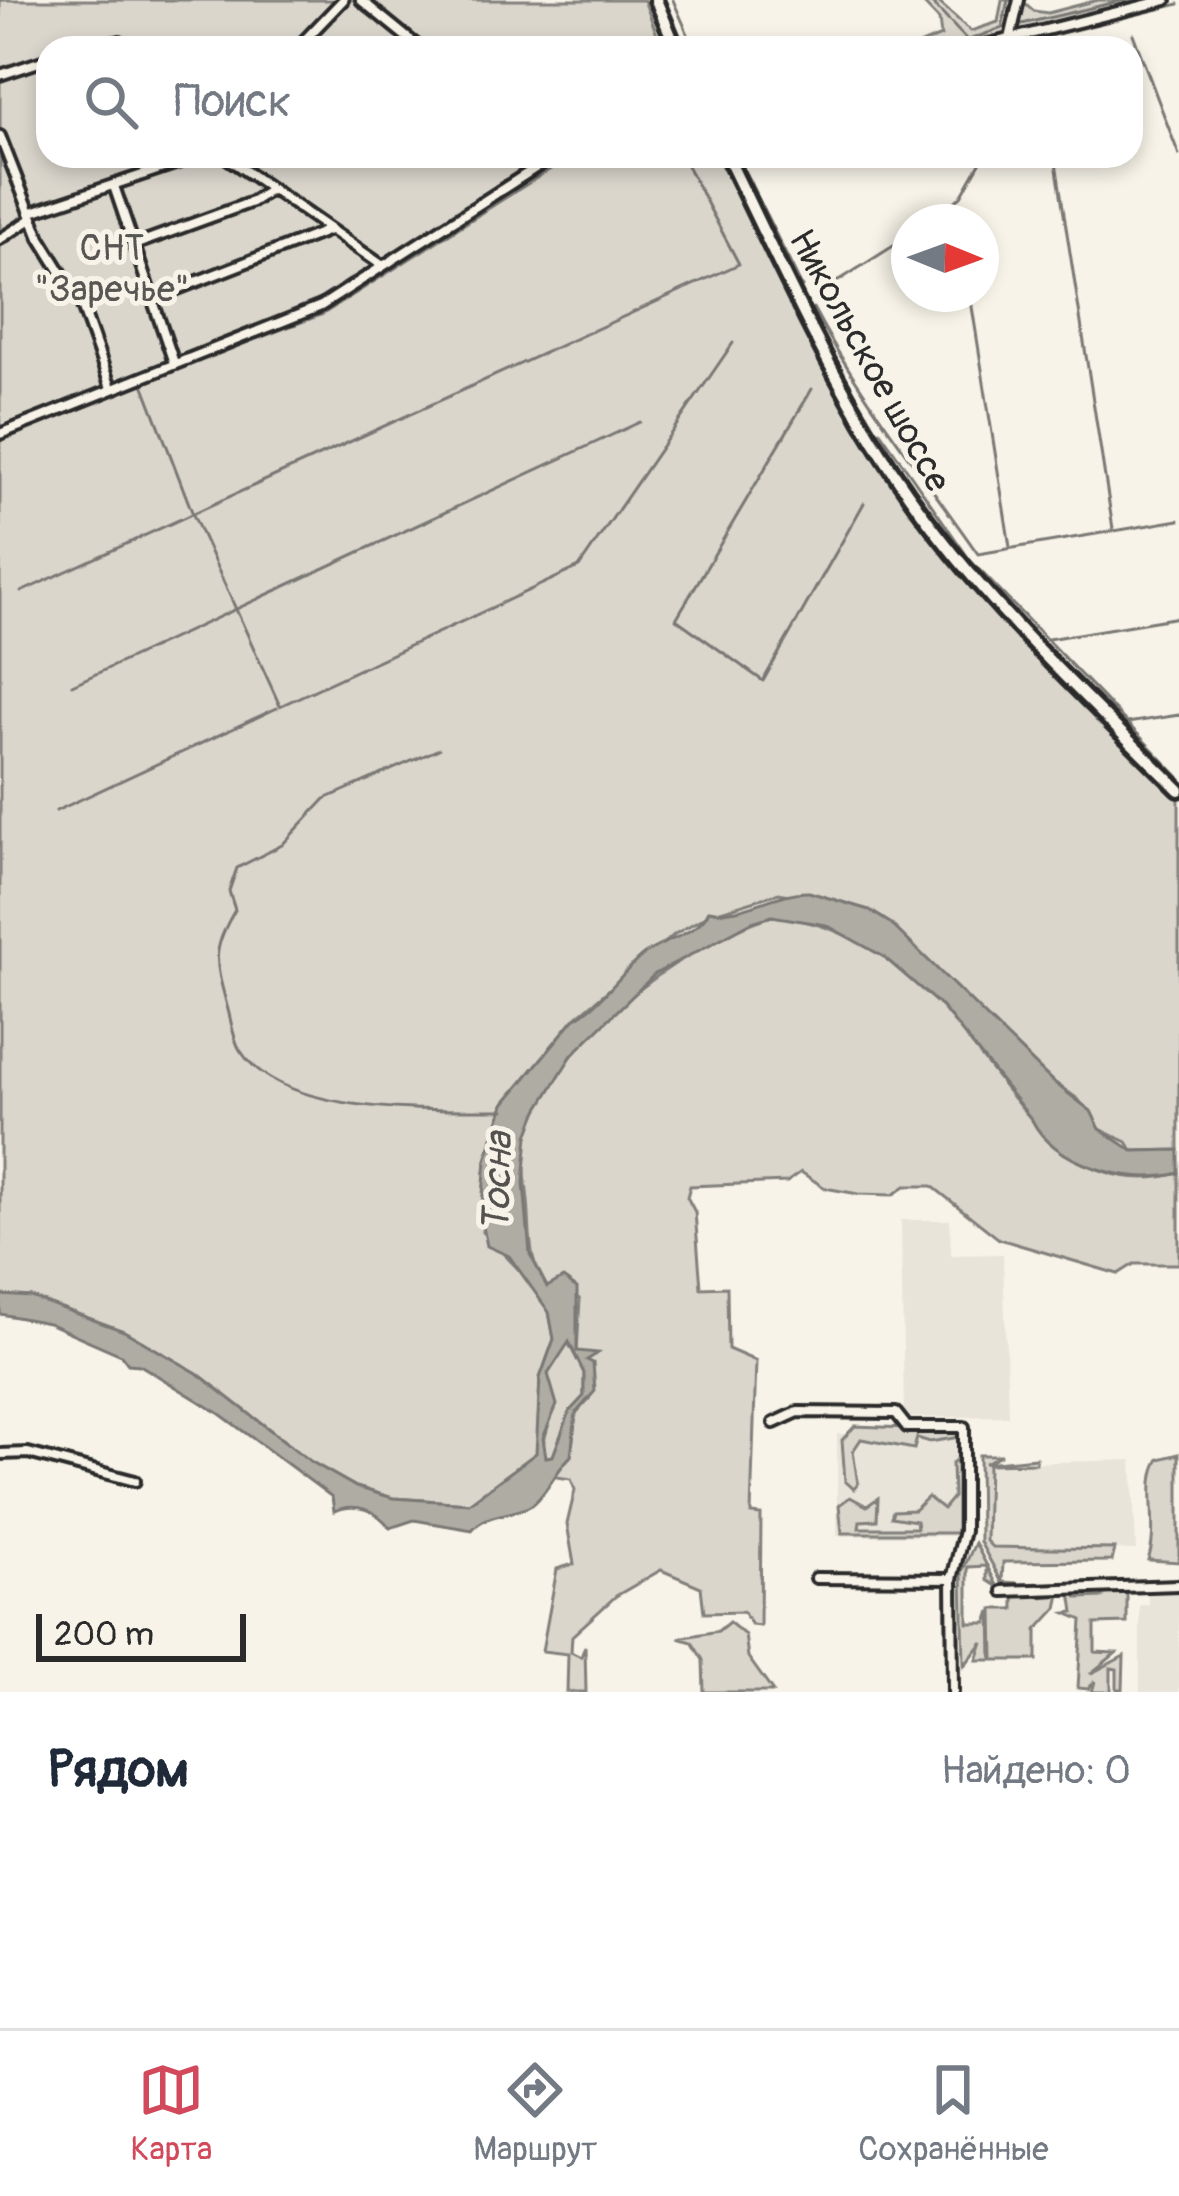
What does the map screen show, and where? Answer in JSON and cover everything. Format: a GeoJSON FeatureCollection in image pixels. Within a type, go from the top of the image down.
{"type":"FeatureCollection","features":[{"type":"Feature","properties":{"kind":"main road"},"geometry":{"type":"LineString","coordinates":[[656,0],[671,36]]}},
{"type":"Feature","properties":{"kind":"main road","name":"Никольское шоссе"},"geometry":{"type":"LineString","coordinates":[[733,168],[824,350],[917,506],[988,594],[1179,790]]}},
{"type":"Feature","properties":{"kind":"street"},"geometry":{"type":"LineString","coordinates":[[308,36],[343,0]]}},
{"type":"Feature","properties":{"kind":"street"},"geometry":{"type":"LineString","coordinates":[[361,0],[405,36]]}},
{"type":"Feature","properties":{"kind":"street"},"geometry":{"type":"LineString","coordinates":[[1011,36],[1019,0]]}},
{"type":"Feature","properties":{"kind":"street"},"geometry":{"type":"LineString","coordinates":[[1022,36],[1166,0]]}},
{"type":"Feature","properties":{"kind":"street"},"geometry":{"type":"LineString","coordinates":[[0,75],[36,63]]}},
{"type":"Feature","properties":{"kind":"street"},"geometry":{"type":"LineString","coordinates":[[0,136],[32,215],[82,306],[111,388]]}},
{"type":"Feature","properties":{"kind":"street"},"geometry":{"type":"LineString","coordinates":[[0,239],[32,215],[165,168]]}},
{"type":"Feature","properties":{"kind":"street"},"geometry":{"type":"LineString","coordinates":[[241,168],[383,266]]}},
{"type":"Feature","properties":{"kind":"street"},"geometry":{"type":"LineString","coordinates":[[0,434],[322,306],[534,168]]}},
{"type":"Feature","properties":{"kind":"street"},"geometry":{"type":"LineString","coordinates":[[114,186],[174,363]]}},
{"type":"Feature","properties":{"kind":"street"},"geometry":{"type":"LineString","coordinates":[[134,245],[253,202],[272,189]]}},
{"type":"Feature","properties":{"kind":"street"},"geometry":{"type":"LineString","coordinates":[[152,299],[330,229]]}},
{"type":"Feature","properties":{"kind":"street"},"geometry":{"type":"LineString","coordinates":[[773,1423],[798,1412],[896,1412],[907,1427],[964,1427],[964,1531],[952,1579],[953,1692]]}},
{"type":"Feature","properties":{"kind":"street"},"geometry":{"type":"LineString","coordinates":[[0,1454],[28,1453],[135,1481]]}},
{"type":"Feature","properties":{"kind":"street"},"geometry":{"type":"LineString","coordinates":[[816,1578],[952,1579]]}},
{"type":"Feature","properties":{"kind":"street"},"geometry":{"type":"LineString","coordinates":[[1003,1591],[1179,1585]]}},
{"type":"Feature","properties":{"kind":"shaded area"},"geometry":{"type":"Polygon","coordinates":[[[901,1220],[950,1220],[951,1255],[1003,1254],[1008,1416],[904,1418],[901,1220]]]}},
{"type":"Feature","properties":{"kind":"shaded area"},"geometry":{"type":"Polygon","coordinates":[[[837,1434],[956,1434],[957,1536],[837,1536],[837,1434]]]}},
{"type":"Feature","properties":{"kind":"shaded area"},"geometry":{"type":"Polygon","coordinates":[[[1132,1460],[1136,1550],[993,1547],[986,1541],[988,1464],[1132,1460]]]}},
{"type":"Feature","properties":{"kind":"shaded area"},"geometry":{"type":"Polygon","coordinates":[[[1148,1593],[1179,1593],[1179,1692],[1140,1692],[1140,1605],[1148,1605],[1148,1593]]]}},
{"type":"Feature","properties":{"kind":"green space","name":"СНТ \"Заречье\""},"geometry":{"type":"Polygon","coordinates":[[[0,0],[644,0],[658,36],[36,36],[36,168],[535,168],[321,306],[0,434],[0,0]]]}},
{"type":"Feature","properties":{"kind":"green space"},"geometry":{"type":"Polygon","coordinates":[[[920,0],[936,0],[971,31],[998,22],[1002,0],[1016,0],[1005,36],[941,36],[939,20],[920,0]]]}},
{"type":"Feature","properties":{"kind":"green space"},"geometry":{"type":"Polygon","coordinates":[[[1021,0],[1034,11],[1048,13],[1098,0],[1151,0],[1020,33],[1016,25],[1021,0]]]}},
{"type":"Feature","properties":{"kind":"green space"},"geometry":{"type":"Polygon","coordinates":[[[547,168],[723,168],[834,386],[915,517],[1008,628],[1179,797],[1179,1150],[1133,1151],[1127,1142],[1100,1129],[1078,1099],[1051,1080],[869,910],[779,893],[708,915],[675,934],[574,1019],[504,1104],[486,1160],[482,1232],[530,1281],[549,1312],[554,1339],[540,1378],[537,1453],[469,1503],[393,1498],[356,1487],[310,1461],[197,1373],[124,1331],[31,1297],[0,1295],[0,437],[323,309],[547,168]]]}},
{"type":"Feature","properties":{"kind":"green space"},"geometry":{"type":"Polygon","coordinates":[[[772,916],[822,926],[889,960],[945,1011],[1017,1103],[1071,1155],[1103,1171],[1139,1178],[1179,1173],[1179,1264],[1134,1264],[1118,1274],[999,1239],[932,1186],[905,1186],[893,1195],[858,1194],[825,1188],[801,1172],[787,1182],[690,1186],[687,1197],[695,1212],[701,1288],[727,1287],[728,1349],[756,1361],[751,1514],[761,1515],[760,1626],[752,1625],[743,1612],[704,1613],[701,1587],[661,1570],[616,1596],[572,1636],[571,1652],[581,1657],[585,1646],[586,1692],[567,1692],[568,1654],[542,1651],[557,1569],[574,1564],[567,1524],[575,1490],[571,1479],[550,1476],[571,1455],[576,1413],[589,1399],[586,1360],[591,1353],[577,1352],[580,1299],[547,1287],[536,1267],[525,1171],[527,1140],[540,1104],[562,1069],[624,1002],[699,949],[772,916]]]}},
{"type":"Feature","properties":{"kind":"green space"},"geometry":{"type":"Polygon","coordinates":[[[568,1342],[584,1373],[584,1396],[570,1411],[553,1456],[546,1457],[541,1452],[553,1408],[548,1374],[568,1342]]]}},
{"type":"Feature","properties":{"kind":"green space"},"geometry":{"type":"Polygon","coordinates":[[[855,1426],[959,1430],[960,1437],[930,1442],[917,1438],[914,1449],[861,1439],[853,1451],[858,1484],[854,1489],[845,1481],[842,1440],[855,1426]]]}},
{"type":"Feature","properties":{"kind":"green space"},"geometry":{"type":"Polygon","coordinates":[[[1179,1454],[1179,1562],[1148,1560],[1154,1469],[1159,1459],[1179,1454]]]}},
{"type":"Feature","properties":{"kind":"green space"},"geometry":{"type":"Polygon","coordinates":[[[979,1455],[1001,1455],[984,1463],[1036,1458],[1036,1463],[988,1464],[986,1541],[992,1547],[1115,1549],[1112,1561],[1003,1562],[1002,1582],[1016,1583],[1018,1589],[1005,1588],[980,1542],[979,1455]]]}},
{"type":"Feature","properties":{"kind":"green space"},"geometry":{"type":"Polygon","coordinates":[[[957,1459],[957,1533],[842,1533],[839,1505],[850,1497],[867,1506],[878,1498],[877,1520],[860,1521],[859,1528],[917,1528],[916,1521],[891,1517],[893,1511],[914,1510],[928,1497],[943,1509],[953,1497],[952,1463],[957,1459]]]}},
{"type":"Feature","properties":{"kind":"green space"},"geometry":{"type":"Polygon","coordinates":[[[975,1543],[998,1587],[987,1580],[987,1566],[968,1567],[968,1623],[987,1623],[991,1611],[992,1660],[977,1660],[983,1642],[964,1666],[962,1572],[975,1543]]]}},
{"type":"Feature","properties":{"kind":"green space"},"geometry":{"type":"Polygon","coordinates":[[[1103,1590],[1127,1590],[1127,1623],[1095,1624],[1095,1652],[1116,1653],[1090,1674],[1124,1656],[1123,1689],[1117,1689],[1117,1669],[1111,1668],[1111,1692],[1092,1692],[1095,1681],[1088,1689],[1078,1688],[1082,1620],[1066,1613],[1074,1612],[1071,1592],[1079,1598],[1103,1597],[1103,1590]]]}},
{"type":"Feature","properties":{"kind":"green space"},"geometry":{"type":"Polygon","coordinates":[[[1040,1592],[1041,1597],[1060,1594],[1057,1608],[1037,1630],[1037,1660],[994,1660],[993,1609],[1014,1609],[1014,1596],[1040,1592]]]}},
{"type":"Feature","properties":{"kind":"green space"},"geometry":{"type":"Polygon","coordinates":[[[729,1622],[745,1635],[748,1657],[773,1692],[704,1692],[703,1660],[692,1642],[679,1638],[718,1631],[729,1622]]]}},
{"type":"Feature","properties":{"kind":"water","name":"Тосна"},"geometry":{"type":"Polygon","coordinates":[[[809,892],[869,910],[890,923],[1051,1080],[1091,1111],[1100,1129],[1133,1151],[1179,1150],[1179,1173],[1137,1177],[1115,1173],[1056,1148],[942,1007],[884,957],[826,925],[772,916],[655,974],[572,1055],[538,1110],[528,1135],[524,1183],[530,1254],[547,1287],[563,1278],[577,1288],[577,1351],[598,1353],[587,1360],[593,1363],[595,1391],[576,1413],[571,1456],[532,1505],[485,1520],[472,1530],[414,1520],[390,1528],[365,1509],[334,1511],[332,1497],[220,1414],[140,1365],[128,1364],[121,1355],[48,1323],[0,1314],[0,1295],[31,1297],[124,1331],[197,1373],[310,1461],[356,1487],[393,1498],[469,1503],[536,1453],[540,1378],[554,1339],[549,1312],[509,1256],[487,1246],[481,1217],[486,1160],[504,1104],[574,1019],[650,950],[697,925],[709,910],[734,910],[809,892]],[[569,1342],[548,1374],[557,1405],[543,1438],[546,1457],[553,1456],[570,1411],[584,1396],[584,1373],[569,1342]]]}},
{"type":"Feature","properties":{"kind":"waterway"},"geometry":{"type":"LineString","coordinates":[[673,0],[689,36]]}},
{"type":"Feature","properties":{"kind":"waterway"},"geometry":{"type":"LineString","coordinates":[[929,0],[963,36]]}},
{"type":"Feature","properties":{"kind":"waterway"},"geometry":{"type":"LineString","coordinates":[[980,36],[1002,28],[1008,0]]}},
{"type":"Feature","properties":{"kind":"waterway"},"geometry":{"type":"LineString","coordinates":[[1022,24],[1125,0]]}},
{"type":"Feature","properties":{"kind":"waterway"},"geometry":{"type":"LineString","coordinates":[[1049,36],[1179,4]]}},
{"type":"Feature","properties":{"kind":"waterway"},"geometry":{"type":"LineString","coordinates":[[1143,60],[1179,155]]}},
{"type":"Feature","properties":{"kind":"waterway"},"geometry":{"type":"LineString","coordinates":[[153,377],[323,314],[552,168]]}},
{"type":"Feature","properties":{"kind":"waterway"},"geometry":{"type":"LineString","coordinates":[[21,592],[739,264],[688,168]]}},
{"type":"Feature","properties":{"kind":"waterway"},"geometry":{"type":"LineString","coordinates":[[743,168],[802,287]]}},
{"type":"Feature","properties":{"kind":"waterway"},"geometry":{"type":"LineString","coordinates":[[952,204],[977,168]]}},
{"type":"Feature","properties":{"kind":"waterway"},"geometry":{"type":"LineString","coordinates":[[1057,168],[1113,529]]}},
{"type":"Feature","properties":{"kind":"waterway"},"geometry":{"type":"LineString","coordinates":[[835,283],[891,247]]}},
{"type":"Feature","properties":{"kind":"waterway"},"geometry":{"type":"LineString","coordinates":[[813,308],[870,402],[978,554],[1179,520]]}},
{"type":"Feature","properties":{"kind":"waterway"},"geometry":{"type":"LineString","coordinates":[[973,312],[1010,547]]}},
{"type":"Feature","properties":{"kind":"waterway"},"geometry":{"type":"LineString","coordinates":[[142,381],[194,517],[280,706],[579,567],[733,343]]}},
{"type":"Feature","properties":{"kind":"waterway"},"geometry":{"type":"LineString","coordinates":[[0,440],[128,387]]}},
{"type":"Feature","properties":{"kind":"waterway"},"geometry":{"type":"LineString","coordinates":[[812,389],[676,619],[763,681],[864,503]]}},
{"type":"Feature","properties":{"kind":"waterway"},"geometry":{"type":"LineString","coordinates":[[72,685],[640,422]]}},
{"type":"Feature","properties":{"kind":"waterway"},"geometry":{"type":"LineString","coordinates":[[880,431],[970,560],[1179,777]]}},
{"type":"Feature","properties":{"kind":"waterway"},"geometry":{"type":"LineString","coordinates":[[1048,639],[1179,617]]}},
{"type":"Feature","properties":{"kind":"waterway"},"geometry":{"type":"LineString","coordinates":[[56,811],[277,708]]}},
{"type":"Feature","properties":{"kind":"waterway"},"geometry":{"type":"LineString","coordinates":[[1127,723],[1179,715]]}},
{"type":"Feature","properties":{"kind":"waterway"},"geometry":{"type":"LineString","coordinates":[[439,749],[325,799],[282,845],[237,868],[229,891],[235,910],[219,946],[220,978],[240,1050],[261,1072],[290,1088],[362,1105],[504,1110]]}}]}
